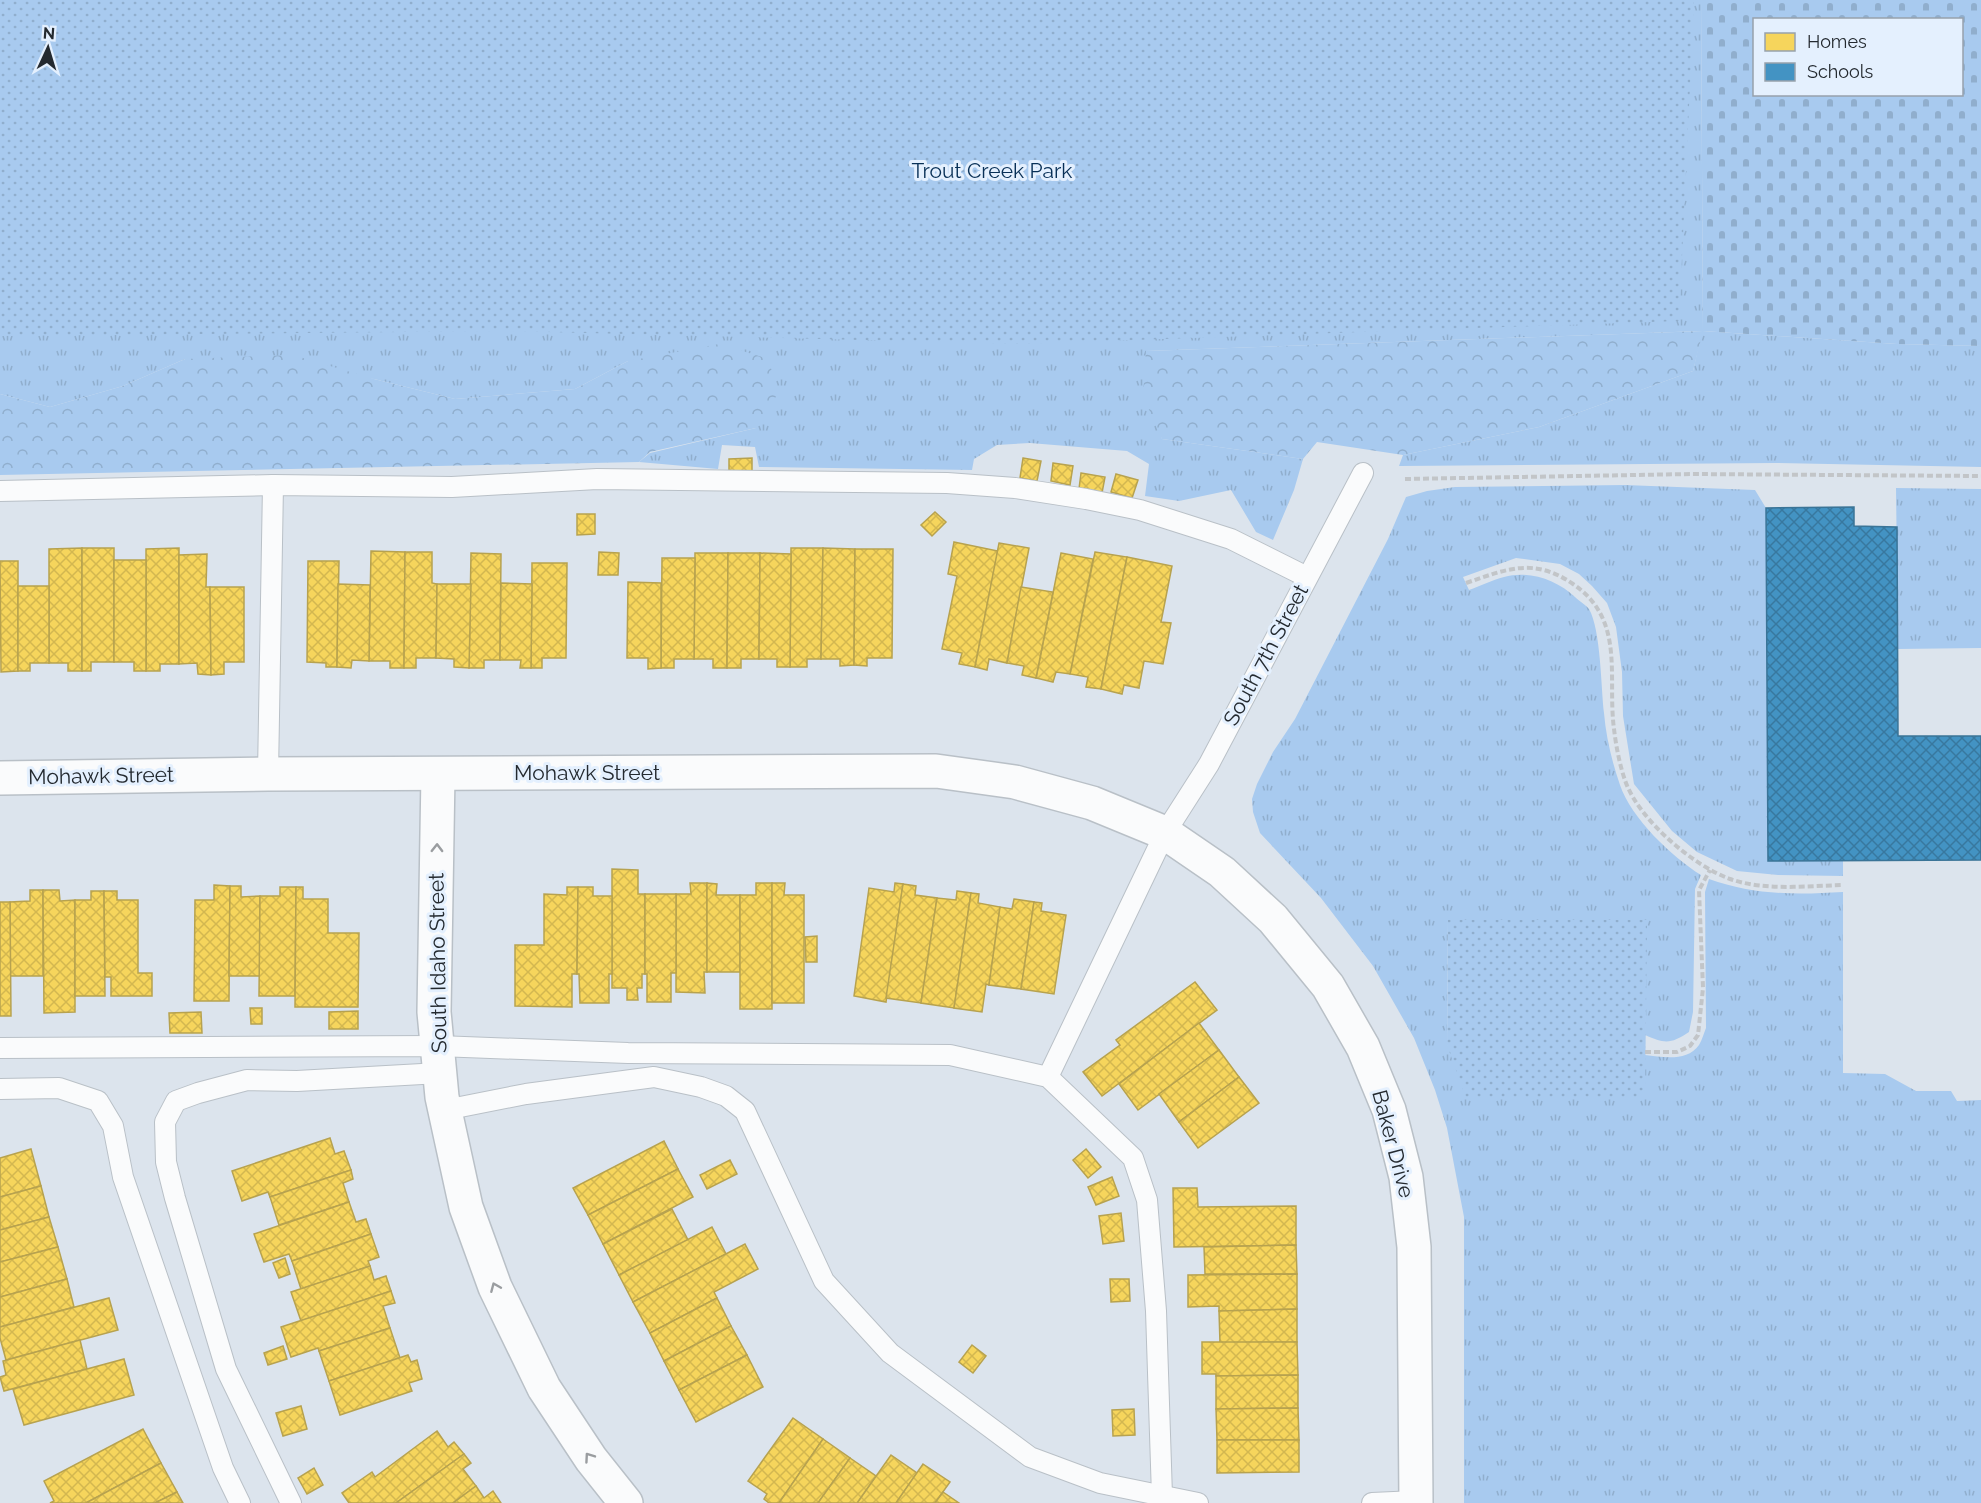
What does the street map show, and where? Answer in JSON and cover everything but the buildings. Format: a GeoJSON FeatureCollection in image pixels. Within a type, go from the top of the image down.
{"type":"FeatureCollection","features":[{"type":"Feature","properties":{"kind":"street","name":"Mohawk Street"},"geometry":{"type":"LineString","coordinates":[[0,778],[268,774],[936,771],[1015,782],[1092,803],[1165,833]]}},
{"type":"Feature","properties":{"kind":"street","name":"South Idaho Street"},"geometry":{"type":"LineString","coordinates":[[438,774],[434,1012],[445,1110],[466,1207],[495,1287],[544,1388],[591,1459],[626,1503]]}},
{"type":"Feature","properties":{"kind":"street","name":"Baker Drive"},"geometry":{"type":"LineString","coordinates":[[1165,833],[1222,872],[1280,927],[1328,986],[1362,1047],[1389,1110],[1406,1178],[1414,1247],[1416,1502]]}},
{"type":"Feature","properties":{"kind":"lane","name":"South 7th Street"},"geometry":{"type":"LineString","coordinates":[[1048,1077],[1165,833],[1209,764],[1363,473]]}},
{"type":"Feature","properties":{"kind":"lane"},"geometry":{"type":"LineString","coordinates":[[0,491],[273,485],[452,487],[597,479],[947,483],[1015,488],[1140,510],[1231,539],[1307,577]]}},
{"type":"Feature","properties":{"kind":"lane"},"geometry":{"type":"LineString","coordinates":[[268,774],[273,485]]}},
{"type":"Feature","properties":{"kind":"lane"},"geometry":{"type":"LineString","coordinates":[[0,1048],[439,1060],[628,1053],[950,1055],[1048,1077],[1133,1158],[1147,1200],[1156,1311],[1162,1496]]}},
{"type":"Feature","properties":{"kind":"lane"},"geometry":{"type":"LineString","coordinates":[[291,1503],[226,1369],[166,1162],[165,1122],[176,1101],[247,1080],[297,1081],[439,1060]]}},
{"type":"Feature","properties":{"kind":"lane"},"geometry":{"type":"LineString","coordinates":[[445,1110],[526,1094],[654,1077],[701,1087],[726,1096],[745,1112],[824,1281],[890,1353],[1030,1456],[1100,1483],[1198,1503]]}},
{"type":"Feature","properties":{"kind":"lane"},"geometry":{"type":"LineString","coordinates":[[0,1089],[59,1088],[98,1101],[112,1126],[123,1177],[224,1468],[240,1503]]}},
{"type":"Feature","properties":{"kind":"lane"},"geometry":{"type":"LineString","coordinates":[[1372,1503],[1416,1502]]}},
{"type":"Feature","properties":{"kind":"path"},"geometry":{"type":"LineString","coordinates":[[1405,479],[1692,474],[1981,476]]}},
{"type":"Feature","properties":{"kind":"path"},"geometry":{"type":"LineString","coordinates":[[1466,583],[1508,569],[1532,567],[1563,577],[1583,591],[1599,608],[1608,629],[1614,730],[1625,781],[1635,803],[1693,860],[1732,880],[1788,886],[1843,885]]}},
{"type":"Feature","properties":{"kind":"path"},"geometry":{"type":"LineString","coordinates":[[1645,1052],[1677,1053],[1690,1046],[1698,1035],[1702,988],[1699,890],[1710,870]]}},
{"type":"Feature","properties":{"kind":"green space","name":"Trout Creek Park"},"geometry":{"type":"Polygon","coordinates":[[[0,0],[1701,0],[1703,331],[1897,344],[1981,346],[1981,467],[1775,463],[1399,466],[1403,455],[1539,427],[1693,371],[1702,331],[1146,351],[1162,439],[1303,459],[1294,490],[1273,540],[1256,532],[1231,490],[1179,501],[1145,496],[1149,464],[1127,451],[1030,443],[997,445],[974,459],[972,470],[759,467],[755,447],[722,445],[718,469],[639,462],[650,453],[756,428],[628,361],[575,389],[455,399],[374,379],[185,359],[123,386],[50,407],[0,394],[0,0]]]}},
{"type":"Feature","properties":{"kind":"green space","name":"Trout Creek Park"},"geometry":{"type":"Polygon","coordinates":[[[0,0],[1694,0],[1679,321],[1020,344],[507,331],[0,336],[0,0]]]}},
{"type":"Feature","properties":{"kind":"green space"},"geometry":{"type":"Polygon","coordinates":[[[1701,0],[1981,0],[1981,346],[1897,344],[1703,331],[1701,0]]]}},
{"type":"Feature","properties":{"kind":"green space"},"geometry":{"type":"Polygon","coordinates":[[[1703,331],[1693,371],[1539,427],[1403,455],[1317,442],[1303,459],[1162,439],[1143,396],[1146,351],[1703,331]]]}},
{"type":"Feature","properties":{"kind":"green space"},"geometry":{"type":"Polygon","coordinates":[[[719,344],[769,359],[777,395],[756,428],[650,452],[639,462],[0,475],[0,394],[50,407],[123,386],[185,359],[293,355],[374,379],[455,399],[575,389],[628,361],[719,344]]]}},
{"type":"Feature","properties":{"kind":"green space"},"geometry":{"type":"Polygon","coordinates":[[[1625,485],[1755,490],[1766,508],[1768,861],[1843,861],[1843,876],[1778,875],[1737,871],[1697,852],[1672,831],[1634,784],[1623,716],[1622,672],[1616,627],[1607,603],[1579,574],[1560,564],[1516,558],[1463,577],[1469,590],[1513,575],[1542,578],[1568,591],[1589,609],[1598,645],[1606,731],[1625,798],[1654,836],[1701,875],[1695,889],[1693,1012],[1689,1032],[1672,1041],[1658,1040],[1645,1035],[1646,920],[1448,920],[1447,1045],[1644,1097],[1645,1055],[1674,1057],[1688,1054],[1699,1045],[1706,1028],[1705,892],[1709,879],[1742,888],[1775,893],[1843,892],[1843,1073],[1885,1074],[1916,1091],[1951,1091],[1957,1101],[1981,1100],[1981,1503],[1464,1503],[1464,1217],[1447,1128],[1435,1090],[1414,1038],[1373,966],[1321,898],[1260,833],[1253,812],[1252,799],[1273,752],[1295,719],[1388,539],[1406,497],[1455,487],[1625,485]]]}},
{"type":"Feature","properties":{"kind":"green space"},"geometry":{"type":"Polygon","coordinates":[[[1896,488],[1981,489],[1981,648],[1898,649],[1896,488]]]}},
{"type":"Feature","properties":{"kind":"green space"},"geometry":{"type":"Polygon","coordinates":[[[1448,920],[1647,920],[1645,1097],[1466,1098],[1447,1045],[1448,920]]]}}]}
